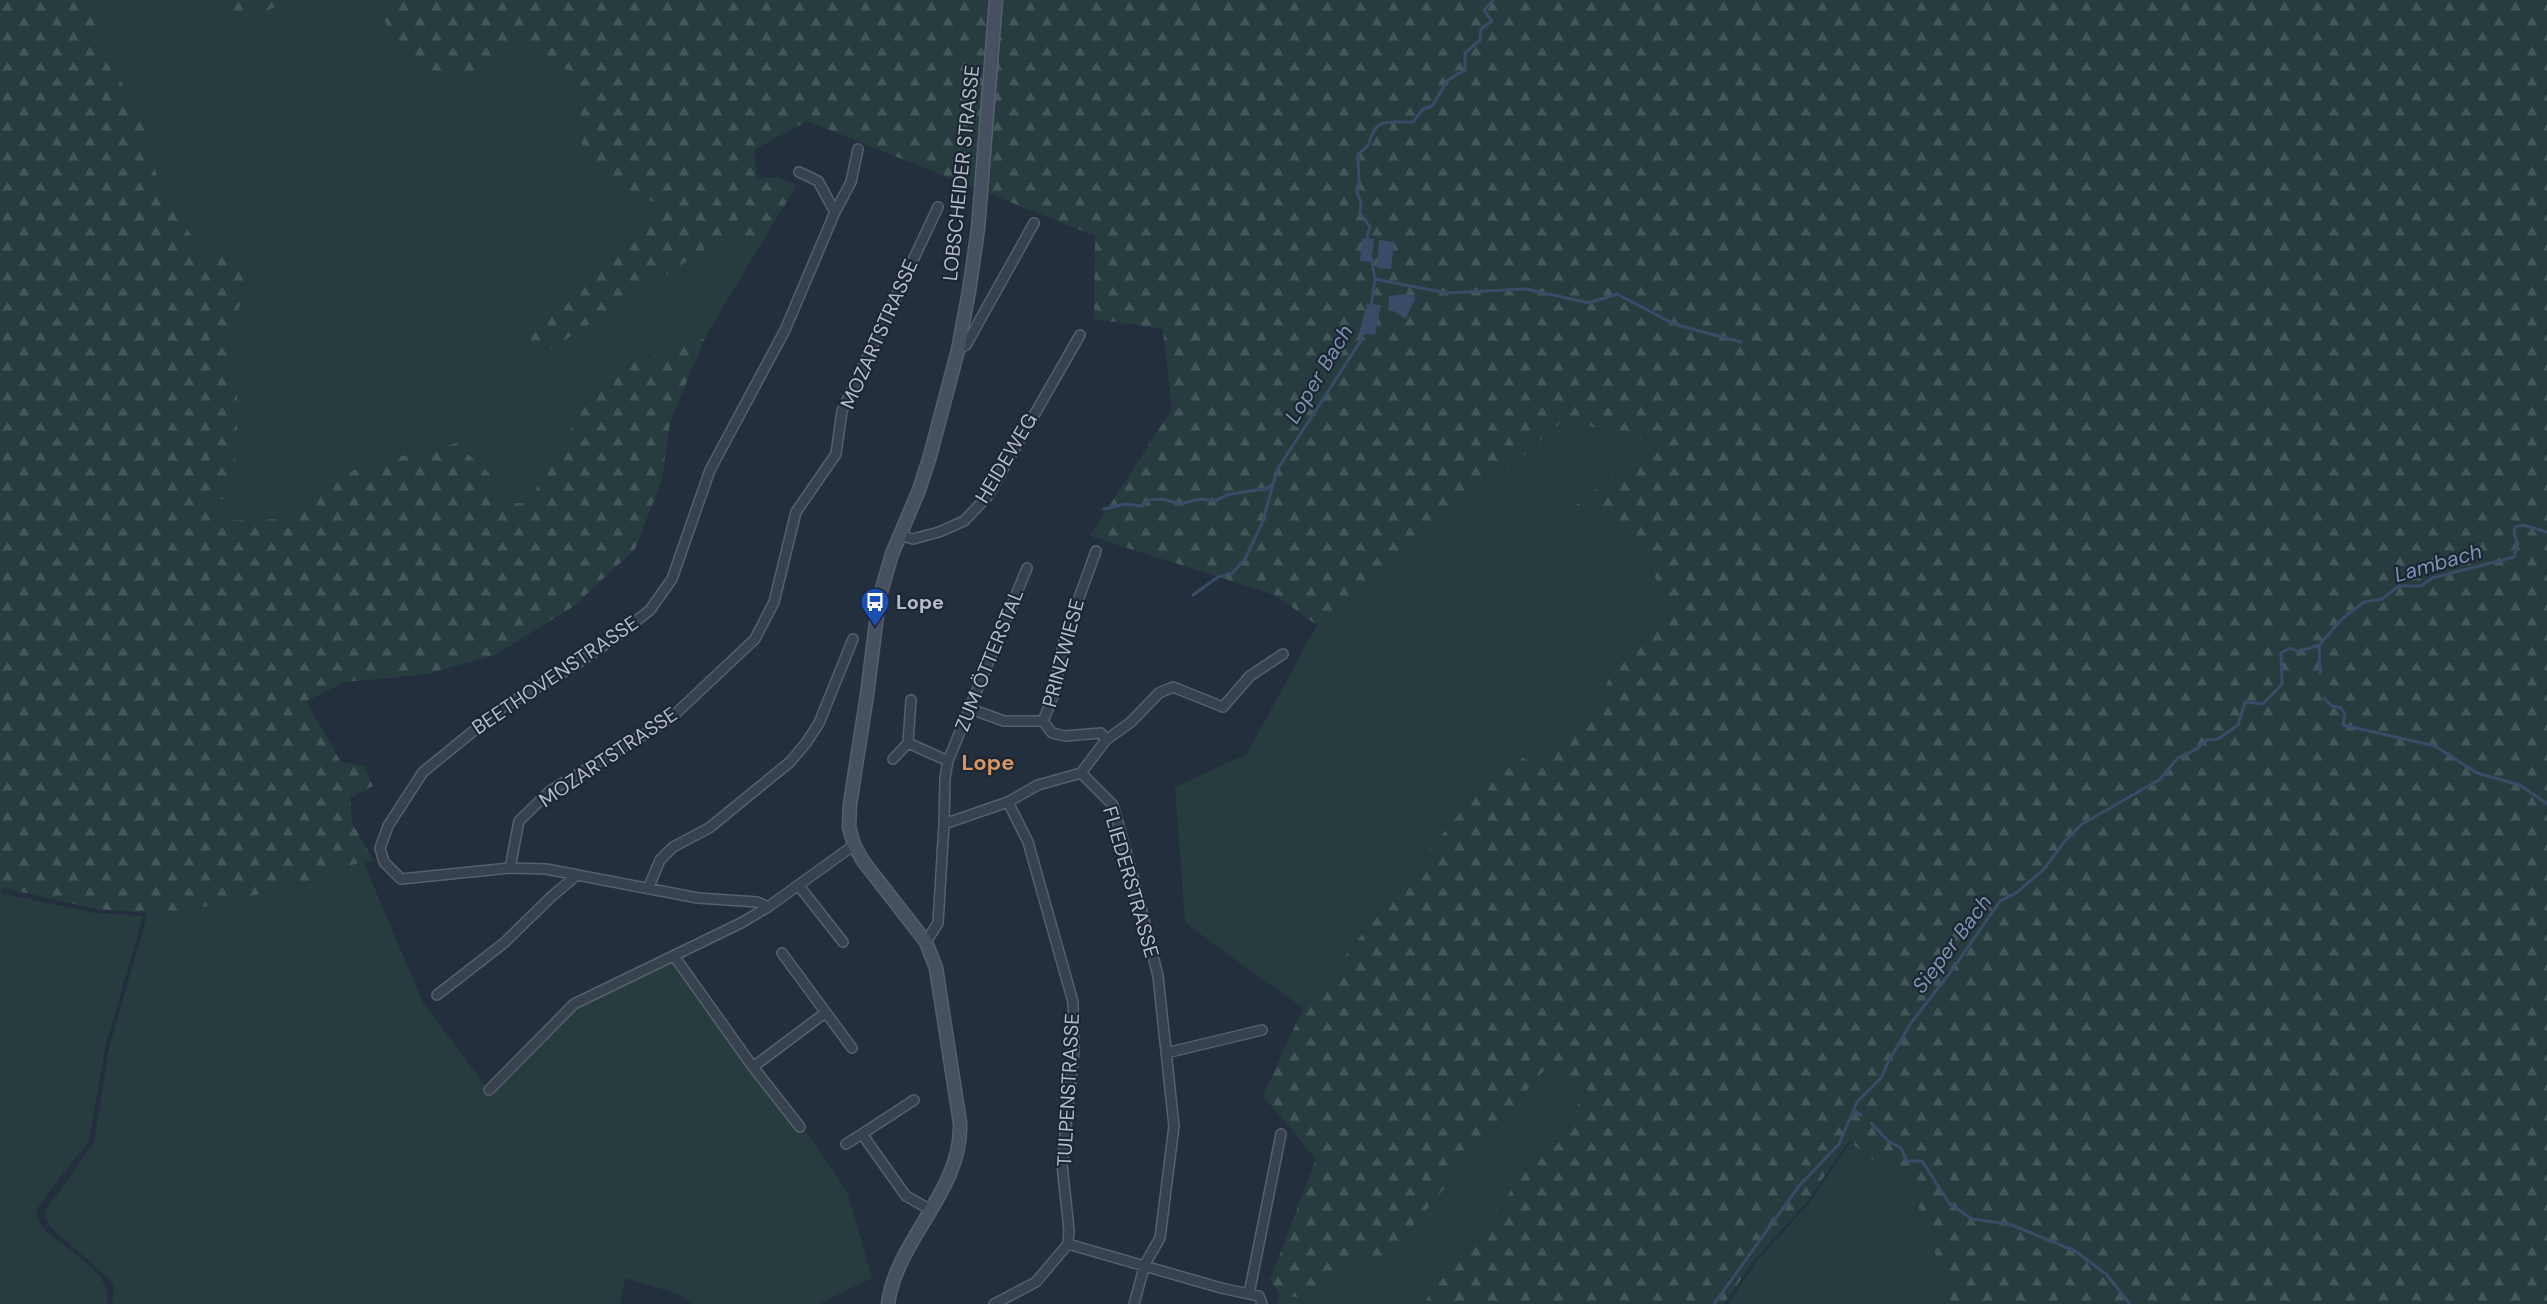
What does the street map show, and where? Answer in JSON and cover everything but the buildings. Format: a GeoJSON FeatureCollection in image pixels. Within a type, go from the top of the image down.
{"type":"FeatureCollection","features":[{"type":"Feature","properties":{"kind":"street","name":"LOBSCHEIDER STRASSE"},"geometry":{"type":"LineString","coordinates":[[888,1304],[897,1273],[955,1162],[961,1140],[936,968],[927,942],[863,861],[854,845],[849,827],[850,804],[879,598],[930,456],[958,350],[978,236],[996,0]]}},
{"type":"Feature","properties":{"kind":"street","name":"BEETHOVENSTRASSE"},"geometry":{"type":"LineString","coordinates":[[768,907],[757,902],[698,897],[546,869],[510,868],[401,879],[384,862],[380,848],[388,826],[423,772],[445,752],[503,707],[569,669],[651,610],[672,579],[710,470],[785,330],[835,212],[851,182],[858,149]]}},
{"type":"Feature","properties":{"kind":"street"},"geometry":{"type":"LineString","coordinates":[[799,172],[818,181],[835,212]]}},
{"type":"Feature","properties":{"kind":"street","name":"MOZARTSTRASSE"},"geometry":{"type":"LineString","coordinates":[[510,868],[519,821],[550,791],[671,718],[755,639],[774,602],[796,512],[836,454],[842,411],[938,207]]}},
{"type":"Feature","properties":{"kind":"street","name":"LOBSCHEIDER STRASSE"},"geometry":{"type":"LineString","coordinates":[[958,350],[966,345],[1034,223]]}},
{"type":"Feature","properties":{"kind":"street","name":"HEIDEWEG"},"geometry":{"type":"LineString","coordinates":[[900,536],[914,539],[939,532],[964,521],[987,497],[1080,335]]}},
{"type":"Feature","properties":{"kind":"street","name":"PRINZWIESE"},"geometry":{"type":"LineString","coordinates":[[1043,721],[1054,694],[1064,639],[1096,551]]}},
{"type":"Feature","properties":{"kind":"street","name":"ZUM ÖTTERSTAL"},"geometry":{"type":"LineString","coordinates":[[944,824],[945,778],[948,761],[1027,568]]}},
{"type":"Feature","properties":{"kind":"street"},"geometry":{"type":"LineString","coordinates":[[648,889],[660,860],[673,847],[709,828],[790,762],[806,743],[819,723],[853,639]]}},
{"type":"Feature","properties":{"kind":"street"},"geometry":{"type":"LineString","coordinates":[[927,942],[938,922],[944,824],[1008,802],[1038,785],[1081,773],[1106,740],[1131,722],[1159,693],[1173,687],[1223,707],[1250,675],[1284,654]]}},
{"type":"Feature","properties":{"kind":"street"},"geometry":{"type":"LineString","coordinates":[[893,759],[908,743],[911,700]]}},
{"type":"Feature","properties":{"kind":"street"},"geometry":{"type":"LineString","coordinates":[[968,708],[1004,721],[1043,721],[1052,733],[1065,736],[1101,732],[1106,740]]}},
{"type":"Feature","properties":{"kind":"street"},"geometry":{"type":"LineString","coordinates":[[908,743],[948,761]]}},
{"type":"Feature","properties":{"kind":"street","name":"FLIEDERSTRASSE"},"geometry":{"type":"LineString","coordinates":[[1081,773],[1113,805],[1158,976],[1174,1126],[1160,1238],[1145,1264],[1134,1304]]}},
{"type":"Feature","properties":{"kind":"street","name":"TULPENSTRASSE"},"geometry":{"type":"LineString","coordinates":[[1008,802],[1028,842],[1073,1002],[1074,1050],[1062,1164],[1069,1230],[1068,1244]]}},
{"type":"Feature","properties":{"kind":"street"},"geometry":{"type":"LineString","coordinates":[[489,1090],[574,1004],[768,907],[854,845]]}},
{"type":"Feature","properties":{"kind":"street"},"geometry":{"type":"LineString","coordinates":[[437,995],[504,943],[577,875]]}},
{"type":"Feature","properties":{"kind":"street"},"geometry":{"type":"LineString","coordinates":[[799,886],[843,942]]}},
{"type":"Feature","properties":{"kind":"street"},"geometry":{"type":"LineString","coordinates":[[782,953],[852,1048]]}},
{"type":"Feature","properties":{"kind":"street"},"geometry":{"type":"LineString","coordinates":[[674,956],[753,1066],[800,1126]]}},
{"type":"Feature","properties":{"kind":"street"},"geometry":{"type":"LineString","coordinates":[[753,1066],[825,1013]]}},
{"type":"Feature","properties":{"kind":"street"},"geometry":{"type":"LineString","coordinates":[[1166,1053],[1262,1030]]}},
{"type":"Feature","properties":{"kind":"street"},"geometry":{"type":"LineString","coordinates":[[846,1144],[914,1100]]}},
{"type":"Feature","properties":{"kind":"street"},"geometry":{"type":"LineString","coordinates":[[862,1134],[906,1196],[931,1210]]}},
{"type":"Feature","properties":{"kind":"street"},"geometry":{"type":"LineString","coordinates":[[1249,1294],[1281,1134]]}},
{"type":"Feature","properties":{"kind":"street"},"geometry":{"type":"LineString","coordinates":[[994,1304],[1007,1301],[1036,1282],[1068,1244],[1145,1264],[1221,1288],[1258,1296],[1262,1304]]}},
{"type":"Feature","properties":{"kind":"green space"},"geometry":{"type":"Polygon","coordinates":[[[0,0],[102,0],[91,42],[140,107],[156,173],[205,261],[233,252],[251,275],[228,339],[237,396],[237,449],[228,499],[200,500],[235,520],[282,519],[357,468],[390,456],[419,455],[456,443],[489,473],[505,503],[528,503],[584,406],[634,362],[705,338],[670,422],[662,480],[635,549],[574,606],[493,656],[427,674],[345,682],[306,701],[341,762],[364,766],[373,786],[350,798],[352,823],[374,861],[363,861],[296,886],[146,920],[147,913],[96,909],[4,888],[0,893],[0,0]]]}},
{"type":"Feature","properties":{"kind":"green space"},"geometry":{"type":"Polygon","coordinates":[[[102,0],[209,0],[219,16],[280,4],[279,0],[375,0],[395,43],[478,74],[513,41],[578,76],[581,142],[667,207],[524,328],[537,358],[724,237],[759,247],[705,338],[634,362],[584,406],[528,503],[505,503],[489,473],[456,443],[419,455],[390,456],[357,468],[282,519],[235,520],[199,500],[228,499],[237,449],[237,396],[228,339],[251,275],[205,262],[156,173],[140,107],[91,42],[102,0]]]}},
{"type":"Feature","properties":{"kind":"green space"},"geometry":{"type":"Polygon","coordinates":[[[209,0],[279,0],[280,4],[256,17],[219,16],[209,0]]]}},
{"type":"Feature","properties":{"kind":"green space"},"geometry":{"type":"Polygon","coordinates":[[[375,0],[2547,0],[2547,1304],[1949,1304],[1945,1281],[1913,1192],[1849,1141],[1807,1202],[1753,1262],[1724,1304],[1423,1304],[1588,1091],[1551,1062],[1380,1265],[1342,1259],[1305,1299],[1280,1294],[1270,1280],[1316,1159],[1263,1096],[1303,1008],[1509,751],[1534,764],[1600,699],[1615,665],[1675,610],[1646,563],[1616,525],[1576,505],[1652,441],[1564,420],[1485,489],[1317,625],[1275,595],[1090,536],[1172,409],[1163,329],[1094,319],[1095,236],[807,121],[754,150],[757,179],[778,177],[797,185],[759,247],[724,237],[537,358],[524,328],[666,207],[602,181],[581,142],[578,76],[514,41],[478,74],[426,79],[395,43],[375,0]]]}},
{"type":"Feature","properties":{"kind":"green space"},"geometry":{"type":"Polygon","coordinates":[[[1564,420],[1652,441],[1576,505],[1616,525],[1646,563],[1675,610],[1615,665],[1600,699],[1534,765],[1509,751],[1303,1008],[1185,923],[1175,787],[1247,754],[1317,625],[1485,489],[1564,420]]]}},
{"type":"Feature","properties":{"kind":"green space"},"geometry":{"type":"Polygon","coordinates":[[[363,861],[423,1003],[490,1092],[575,1007],[671,963],[751,1068],[803,1127],[847,1191],[872,1278],[819,1304],[694,1304],[681,1295],[625,1278],[620,1304],[112,1304],[114,1287],[109,1278],[49,1226],[44,1212],[94,1143],[109,1048],[146,920],[296,886],[363,861]]]}},
{"type":"Feature","properties":{"kind":"green space"},"geometry":{"type":"Polygon","coordinates":[[[0,893],[95,913],[143,916],[105,1048],[89,1141],[36,1211],[43,1228],[96,1272],[107,1293],[106,1304],[0,1304],[0,893]]]}},
{"type":"Feature","properties":{"kind":"green space"},"geometry":{"type":"Polygon","coordinates":[[[1551,1062],[1588,1091],[1423,1304],[1275,1304],[1280,1294],[1305,1299],[1342,1259],[1380,1265],[1551,1062]]]}},
{"type":"Feature","properties":{"kind":"green space"},"geometry":{"type":"Polygon","coordinates":[[[1851,1142],[1913,1192],[1945,1281],[1949,1304],[1728,1304],[1755,1263],[1809,1203],[1851,1142]]]}},
{"type":"Feature","properties":{"kind":"water"},"geometry":{"type":"Polygon","coordinates":[[[1362,238],[1374,239],[1371,262],[1360,261],[1362,238]]]}},
{"type":"Feature","properties":{"kind":"water"},"geometry":{"type":"Polygon","coordinates":[[[1379,240],[1394,242],[1391,269],[1377,268],[1379,240]]]}},
{"type":"Feature","properties":{"kind":"water"},"geometry":{"type":"Polygon","coordinates":[[[1404,294],[1416,297],[1406,319],[1388,308],[1389,296],[1404,294]]]}},
{"type":"Feature","properties":{"kind":"water"},"geometry":{"type":"Polygon","coordinates":[[[1367,304],[1381,305],[1375,335],[1359,333],[1367,304]]]}},
{"type":"Feature","properties":{"kind":"waterway","name":"Loper Bach"},"geometry":{"type":"LineString","coordinates":[[1368,241],[1370,227],[1360,213],[1361,203],[1356,189],[1359,183],[1358,154],[1367,146],[1379,125],[1388,122],[1413,122],[1423,109],[1432,106],[1448,80],[1465,70],[1465,53],[1480,40],[1481,29],[1492,21],[1484,10],[1493,0]]}},
{"type":"Feature","properties":{"kind":"waterway","name":"Loper Bach"},"geometry":{"type":"LineString","coordinates":[[1371,257],[1375,279],[1371,306]]}},
{"type":"Feature","properties":{"kind":"waterway"},"geometry":{"type":"LineString","coordinates":[[1375,279],[1447,293],[1526,289],[1589,303],[1617,294],[1674,324],[1741,342]]}},
{"type":"Feature","properties":{"kind":"waterway","name":"Loper Bach"},"geometry":{"type":"LineString","coordinates":[[1193,595],[1218,577],[1232,573],[1245,559],[1263,521],[1277,470],[1360,342],[1364,330]]}},
{"type":"Feature","properties":{"kind":"waterway"},"geometry":{"type":"LineString","coordinates":[[1104,509],[1125,504],[1142,506],[1149,500],[1163,499],[1179,504],[1200,499],[1216,501],[1226,495],[1268,488],[1275,481]]}},
{"type":"Feature","properties":{"kind":"waterway","name":"Lambach"},"geometry":{"type":"LineString","coordinates":[[2320,673],[2319,645],[2343,618],[2364,602],[2382,599],[2399,586],[2421,586],[2432,578],[2514,557],[2518,544],[2514,534],[2515,527],[2523,525],[2547,532]]}},
{"type":"Feature","properties":{"kind":"waterway","name":"Sieper Bach"},"geometry":{"type":"LineString","coordinates":[[1714,1304],[1799,1186],[1839,1144],[1857,1102],[1882,1077],[1888,1062],[1911,1023],[1952,970],[2000,901],[2016,893],[2043,870],[2065,841],[2082,824],[2159,780],[2178,758],[2195,750],[2207,740],[2218,739],[2238,725],[2245,702],[2263,704],[2282,684],[2281,653],[2290,648],[2298,652],[2319,645]]}},
{"type":"Feature","properties":{"kind":"waterway","name":"Lambach"},"geometry":{"type":"LineString","coordinates":[[2324,698],[2332,706],[2341,708],[2345,714],[2343,725],[2435,746],[2477,773],[2520,785],[2547,804]]}},
{"type":"Feature","properties":{"kind":"waterway"},"geometry":{"type":"LineString","coordinates":[[1854,1111],[1861,1115]]}},
{"type":"Feature","properties":{"kind":"waterway"},"geometry":{"type":"LineString","coordinates":[[1871,1123],[1889,1142],[1901,1148],[1907,1161],[1922,1161],[1949,1203],[1972,1219],[2009,1224],[2075,1251],[2106,1274],[2130,1304]]}},
{"type":"Feature","properties":{"kind":"place","name":"Lope"},"geometry":{"type":"Point","coordinates":[875,628]}},
{"type":"Feature","properties":{"kind":"district","name":"Lope"},"geometry":{"type":"Point","coordinates":[988,762]}}]}
